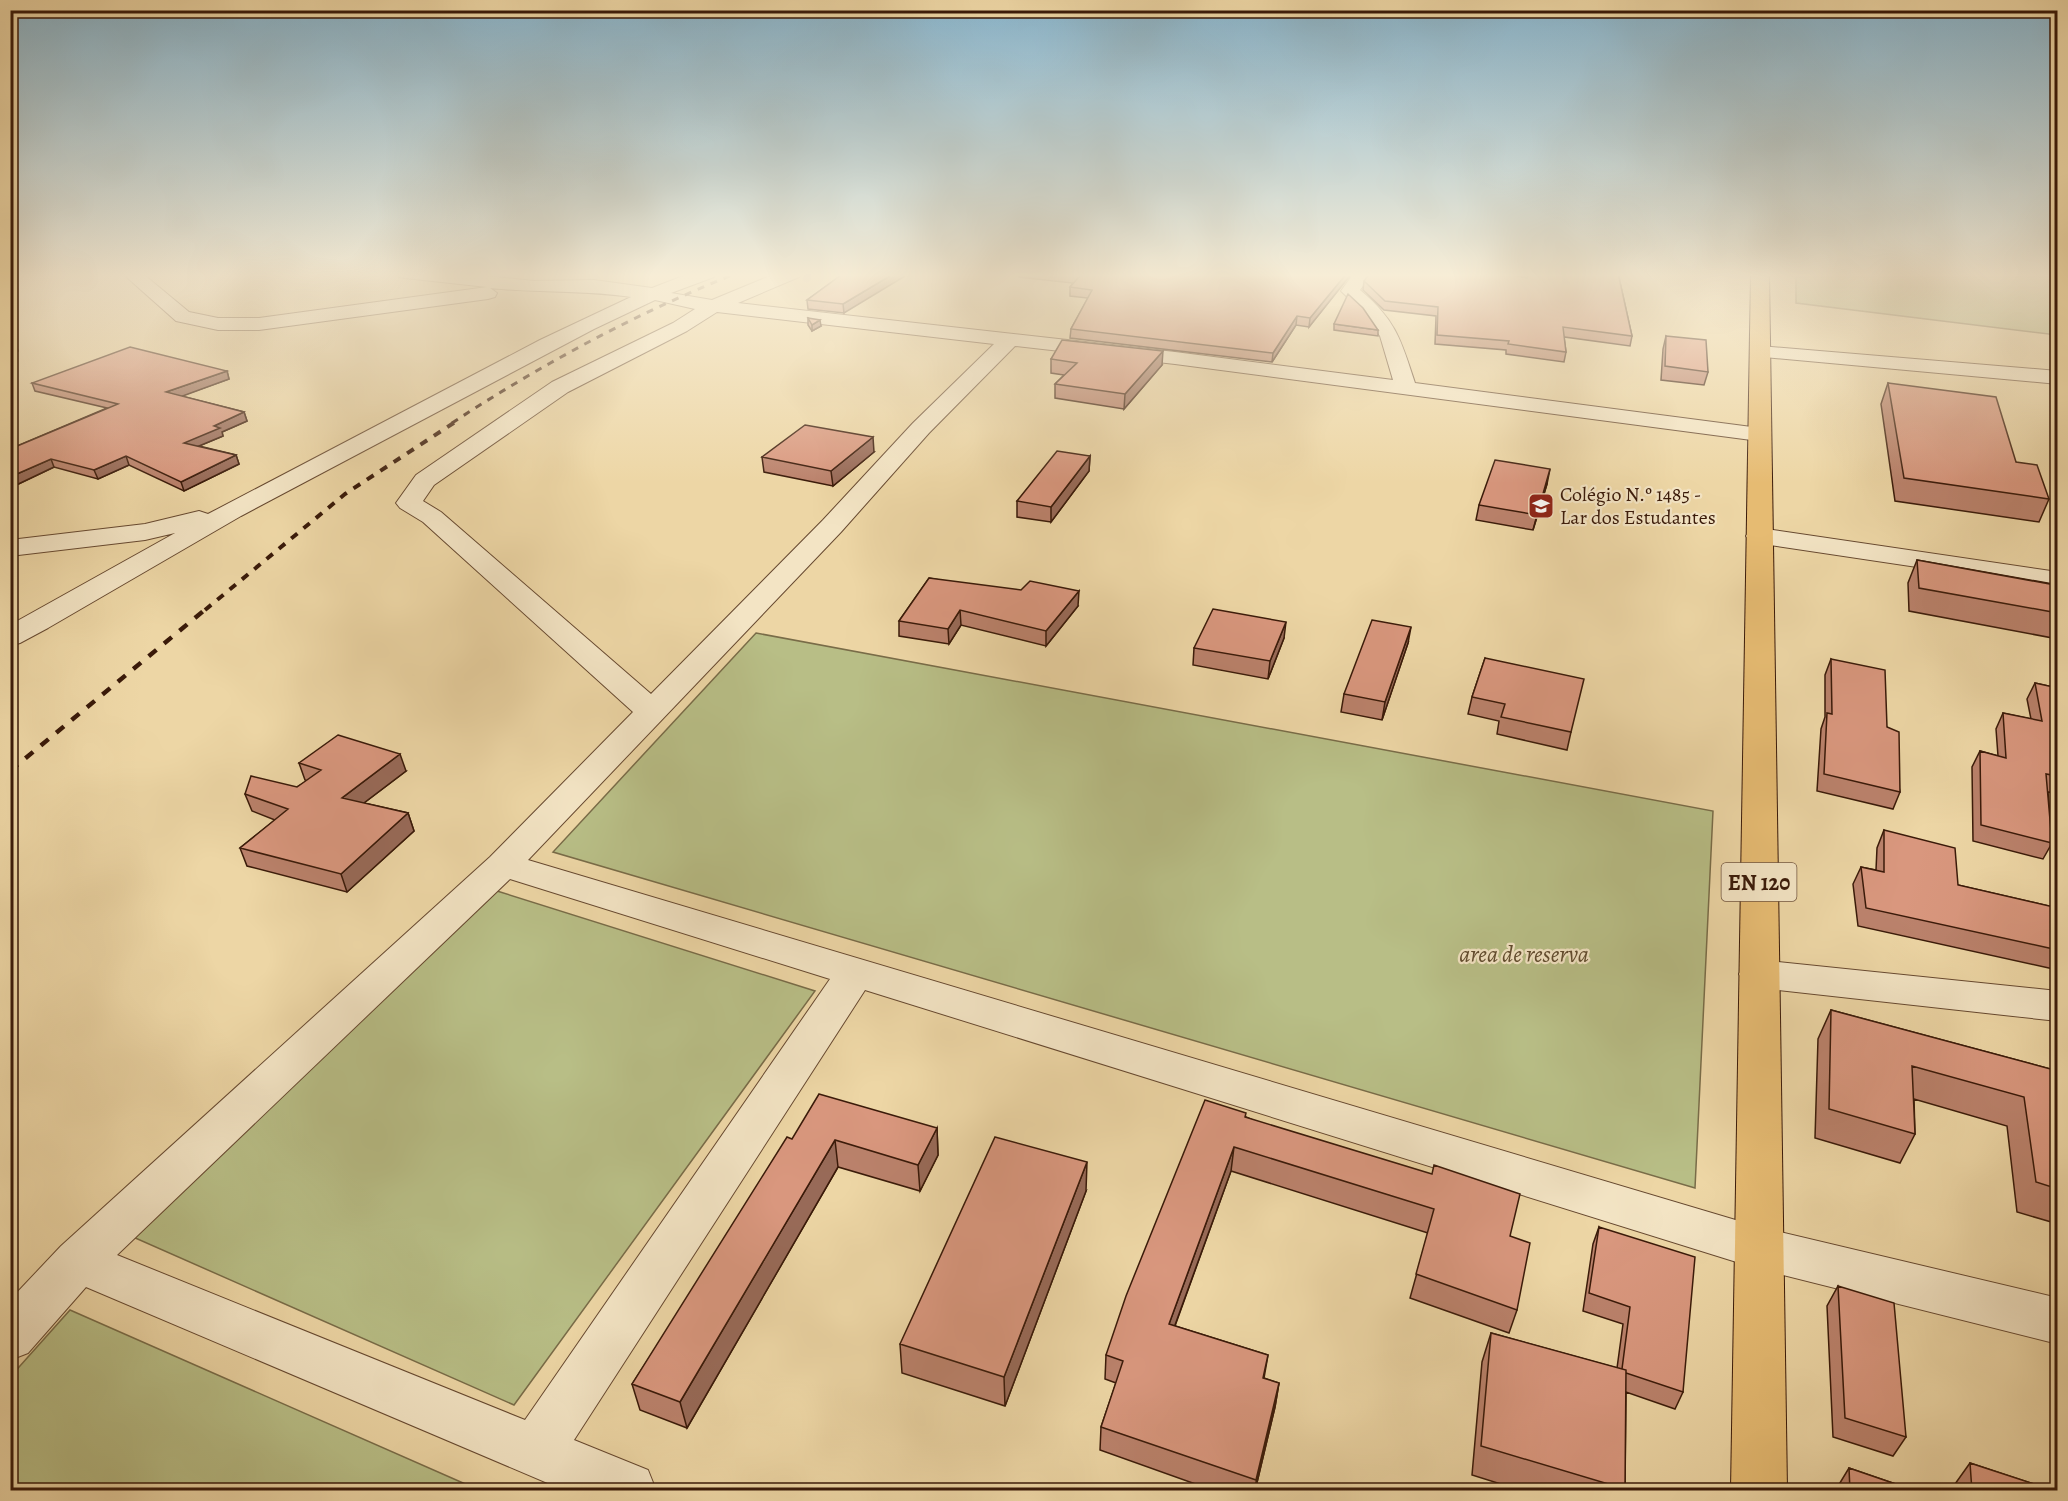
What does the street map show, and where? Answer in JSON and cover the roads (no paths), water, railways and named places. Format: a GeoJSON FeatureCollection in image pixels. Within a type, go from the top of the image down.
{"type":"FeatureCollection","features":[{"type":"Feature","properties":{"kind":"main road","name":"EN 120"},"geometry":{"type":"LineString","coordinates":[[1759,1491],[1760,343]]}},
{"type":"Feature","properties":{"kind":"street"},"geometry":{"type":"LineString","coordinates":[[10,637],[121,577],[233,511],[395,427],[549,343]]}},
{"type":"Feature","properties":{"kind":"street"},"geometry":{"type":"LineString","coordinates":[[648,343],[560,387],[425,480],[409,503],[432,518],[651,711]]}},
{"type":"Feature","properties":{"kind":"street"},"geometry":{"type":"LineString","coordinates":[[10,1337],[78,1261],[503,865],[832,526],[921,428],[1006,343]]}},
{"type":"Feature","properties":{"kind":"street"},"geometry":{"type":"LineString","coordinates":[[1043,343],[1759,434]]}},
{"type":"Feature","properties":{"kind":"street"},"geometry":{"type":"LineString","coordinates":[[1392,343],[1406,388]]}},
{"type":"Feature","properties":{"kind":"street"},"geometry":{"type":"LineString","coordinates":[[1760,352],[2058,378]]}},
{"type":"Feature","properties":{"kind":"street"},"geometry":{"type":"LineString","coordinates":[[10,548],[145,532],[233,511]]}},
{"type":"Feature","properties":{"kind":"street"},"geometry":{"type":"LineString","coordinates":[[1759,536],[2058,580]]}},
{"type":"Feature","properties":{"kind":"street"},"geometry":{"type":"LineString","coordinates":[[503,865],[1759,1248],[2058,1321]]}},
{"type":"Feature","properties":{"kind":"street"},"geometry":{"type":"LineString","coordinates":[[535,1452],[855,974]]}},
{"type":"Feature","properties":{"kind":"street"},"geometry":{"type":"LineString","coordinates":[[1759,974],[2058,1006]]}},
{"type":"Feature","properties":{"kind":"street"},"geometry":{"type":"LineString","coordinates":[[78,1261],[628,1491]]}},
{"type":"Feature","properties":{"kind":"railway"},"geometry":{"type":"LineString","coordinates":[[452,423],[520,380],[587,343]]}},
{"type":"Feature","properties":{"kind":"railway"},"geometry":{"type":"LineString","coordinates":[[205,610],[345,494],[455,422]]}},
{"type":"Feature","properties":{"kind":"railway"},"geometry":{"type":"LineString","coordinates":[[10,771],[207,608]]}},
{"type":"Feature","properties":{"kind":"place","name":"Colégio N.º 1485 - Lar dos Estudantes"},"geometry":{"type":"Point","coordinates":[1541,506]}},
{"type":"Feature","properties":{"kind":"park label","name":"area de reserva"},"geometry":{"type":"Point","coordinates":[1524,954]}}]}
